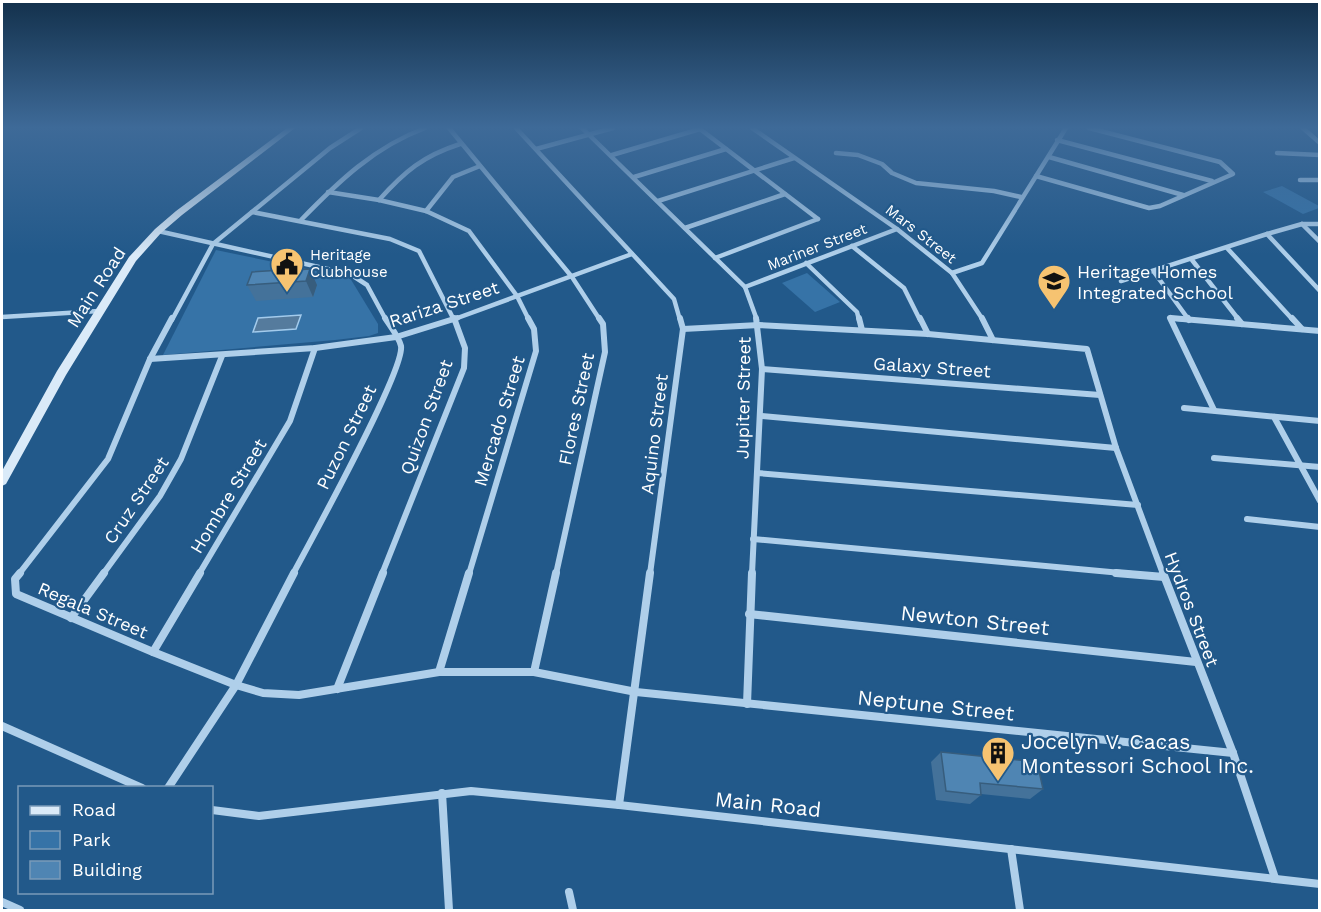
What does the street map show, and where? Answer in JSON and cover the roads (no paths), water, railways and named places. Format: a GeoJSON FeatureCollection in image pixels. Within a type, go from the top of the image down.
{"type":"FeatureCollection","features":[{"type":"Feature","properties":{"kind":"main road","name":"Main Road"},"geometry":{"type":"LineString","coordinates":[[2,481],[61,374],[132,259],[158,231],[236,171]]}},
{"type":"Feature","properties":{"kind":"street","name":"Regala Street"},"geometry":{"type":"LineString","coordinates":[[303,171],[213,244],[150,359],[108,459],[15,579],[16,594],[153,652],[236,685],[263,693],[299,695],[439,672],[534,672],[636,692]]}},
{"type":"Feature","properties":{"kind":"street"},"geometry":{"type":"LineString","coordinates":[[301,220],[352,171]]}},
{"type":"Feature","properties":{"kind":"street"},"geometry":{"type":"LineString","coordinates":[[379,200],[407,171]]}},
{"type":"Feature","properties":{"kind":"street"},"geometry":{"type":"LineString","coordinates":[[426,211],[453,177],[469,171]]}},
{"type":"Feature","properties":{"kind":"street","name":"Flores Street"},"geometry":{"type":"LineString","coordinates":[[484,171],[572,277],[603,324],[605,352],[534,672]]}},
{"type":"Feature","properties":{"kind":"street","name":"Aquino Street"},"geometry":{"type":"LineString","coordinates":[[556,171],[674,299],[683,329],[619,805]]}},
{"type":"Feature","properties":{"kind":"street","name":"Jupiter Street"},"geometry":{"type":"LineString","coordinates":[[628,171],[745,287],[759,325],[762,369],[761,417],[749,614],[747,704]]}},
{"type":"Feature","properties":{"kind":"street"},"geometry":{"type":"LineString","coordinates":[[634,177],[655,171]]}},
{"type":"Feature","properties":{"kind":"street"},"geometry":{"type":"LineString","coordinates":[[658,201],[755,171],[818,219],[715,258]]}},
{"type":"Feature","properties":{"kind":"street","name":"Mars Street"},"geometry":{"type":"LineString","coordinates":[[812,171],[897,229],[952,273],[977,308],[993,340]]}},
{"type":"Feature","properties":{"kind":"street"},"geometry":{"type":"LineString","coordinates":[[889,171],[916,183],[994,191],[1021,197]]}},
{"type":"Feature","properties":{"kind":"street"},"geometry":{"type":"LineString","coordinates":[[952,273],[982,263],[1021,197],[1040,171]]}},
{"type":"Feature","properties":{"kind":"street"},"geometry":{"type":"LineString","coordinates":[[1097,171],[1183,195]]}},
{"type":"Feature","properties":{"kind":"street"},"geometry":{"type":"LineString","coordinates":[[1173,171],[1212,181]]}},
{"type":"Feature","properties":{"kind":"street"},"geometry":{"type":"LineString","coordinates":[[1036,176],[1155,208],[1212,181],[1233,174],[1231,171]]}},
{"type":"Feature","properties":{"kind":"street"},"geometry":{"type":"LineString","coordinates":[[1300,180],[1320,180]]}},
{"type":"Feature","properties":{"kind":"street","name":"Mercado Street"},"geometry":{"type":"LineString","coordinates":[[328,192],[379,200],[426,211],[468,231],[517,296],[534,329],[536,351],[439,672]]}},
{"type":"Feature","properties":{"kind":"street"},"geometry":{"type":"LineString","coordinates":[[685,228],[785,194]]}},
{"type":"Feature","properties":{"kind":"street","name":"Quizon Street"},"geometry":{"type":"LineString","coordinates":[[252,212],[390,239],[419,251],[454,319],[465,348],[464,368],[337,689]]}},
{"type":"Feature","properties":{"kind":"street"},"geometry":{"type":"LineString","coordinates":[[1302,224],[1320,242]]}},
{"type":"Feature","properties":{"kind":"street"},"geometry":{"type":"LineString","coordinates":[[1122,281],[1267,234],[1302,224],[1320,224]]}},
{"type":"Feature","properties":{"kind":"street","name":"Mariner Street"},"geometry":{"type":"LineString","coordinates":[[745,287],[897,229]]}},
{"type":"Feature","properties":{"kind":"street","name":"Puzon Street"},"geometry":{"type":"LineString","coordinates":[[158,231],[350,274],[367,285],[400,347],[398,363],[371,424],[236,685],[169,786]]}},
{"type":"Feature","properties":{"kind":"street"},"geometry":{"type":"LineString","coordinates":[[1267,234],[1320,291]]}},
{"type":"Feature","properties":{"kind":"street"},"geometry":{"type":"LineString","coordinates":[[852,246],[904,288],[928,334]]}},
{"type":"Feature","properties":{"kind":"street"},"geometry":{"type":"LineString","coordinates":[[1227,248],[1302,329]]}},
{"type":"Feature","properties":{"kind":"street","name":"Rariza Street"},"geometry":{"type":"LineString","coordinates":[[150,359],[315,348],[396,337],[454,319],[633,254]]}},
{"type":"Feature","properties":{"kind":"street"},"geometry":{"type":"LineString","coordinates":[[1192,260],[1242,324]]}},
{"type":"Feature","properties":{"kind":"street"},"geometry":{"type":"LineString","coordinates":[[806,263],[857,312],[862,330]]}},
{"type":"Feature","properties":{"kind":"street"},"geometry":{"type":"LineString","coordinates":[[1154,272],[1189,320]]}},
{"type":"Feature","properties":{"kind":"street"},"geometry":{"type":"LineString","coordinates":[[2,317],[99,311]]}},
{"type":"Feature","properties":{"kind":"street"},"geometry":{"type":"LineString","coordinates":[[1214,410],[1170,318],[1319,332]]}},
{"type":"Feature","properties":{"kind":"street"},"geometry":{"type":"LineString","coordinates":[[683,329],[759,325],[928,334],[993,340]]}},
{"type":"Feature","properties":{"kind":"street","name":"Hydros Street"},"geometry":{"type":"LineString","coordinates":[[993,340],[1087,349],[1116,448],[1196,662],[1233,753],[1275,878]]}},
{"type":"Feature","properties":{"kind":"street","name":"Hombre Street"},"geometry":{"type":"LineString","coordinates":[[153,652],[290,421],[306,380],[315,348]]}},
{"type":"Feature","properties":{"kind":"street","name":"Cruz Street"},"geometry":{"type":"LineString","coordinates":[[71,618],[160,496],[181,459],[222,356]]}},
{"type":"Feature","properties":{"kind":"street","name":"Galaxy Street"},"geometry":{"type":"LineString","coordinates":[[762,369],[1100,395]]}},
{"type":"Feature","properties":{"kind":"street"},"geometry":{"type":"LineString","coordinates":[[1184,408],[1320,421]]}},
{"type":"Feature","properties":{"kind":"street"},"geometry":{"type":"LineString","coordinates":[[761,417],[1116,448]]}},
{"type":"Feature","properties":{"kind":"street"},"geometry":{"type":"LineString","coordinates":[[1274,417],[1320,501]]}},
{"type":"Feature","properties":{"kind":"street"},"geometry":{"type":"LineString","coordinates":[[1214,458],[1320,467]]}},
{"type":"Feature","properties":{"kind":"street"},"geometry":{"type":"LineString","coordinates":[[757,473],[1138,505]]}},
{"type":"Feature","properties":{"kind":"street"},"geometry":{"type":"LineString","coordinates":[[1247,519],[1320,527]]}},
{"type":"Feature","properties":{"kind":"street"},"geometry":{"type":"LineString","coordinates":[[753,539],[1164,577]]}},
{"type":"Feature","properties":{"kind":"street","name":"Newton Street"},"geometry":{"type":"LineString","coordinates":[[749,614],[1196,662]]}},
{"type":"Feature","properties":{"kind":"street","name":"Neptune Street"},"geometry":{"type":"LineString","coordinates":[[636,692],[1233,753]]}},
{"type":"Feature","properties":{"kind":"street"},"geometry":{"type":"LineString","coordinates":[[2,726],[137,786]]}},
{"type":"Feature","properties":{"kind":"street","name":"Main Road"},"geometry":{"type":"LineString","coordinates":[[213,810],[259,816],[471,791],[619,805],[1320,884]]}},
{"type":"Feature","properties":{"kind":"street"},"geometry":{"type":"LineString","coordinates":[[442,793],[449,910]]}},
{"type":"Feature","properties":{"kind":"street"},"geometry":{"type":"LineString","coordinates":[[1011,849],[1020,910]]}},
{"type":"Feature","properties":{"kind":"street"},"geometry":{"type":"LineString","coordinates":[[569,892],[573,910]]}},
{"type":"Feature","properties":{"kind":"street"},"geometry":{"type":"LineString","coordinates":[[2,902],[20,910]]}},
{"type":"Feature","properties":{"kind":"place","name":"Heritage Clubhouse"},"geometry":{"type":"Point","coordinates":[287,293]}},
{"type":"Feature","properties":{"kind":"place","name":"Heritage Homes Integrated School"},"geometry":{"type":"Point","coordinates":[1054,310]}},
{"type":"Feature","properties":{"kind":"place","name":"Jocelyn V. Cacas Montessori School Inc."},"geometry":{"type":"Point","coordinates":[998,782]}}]}
